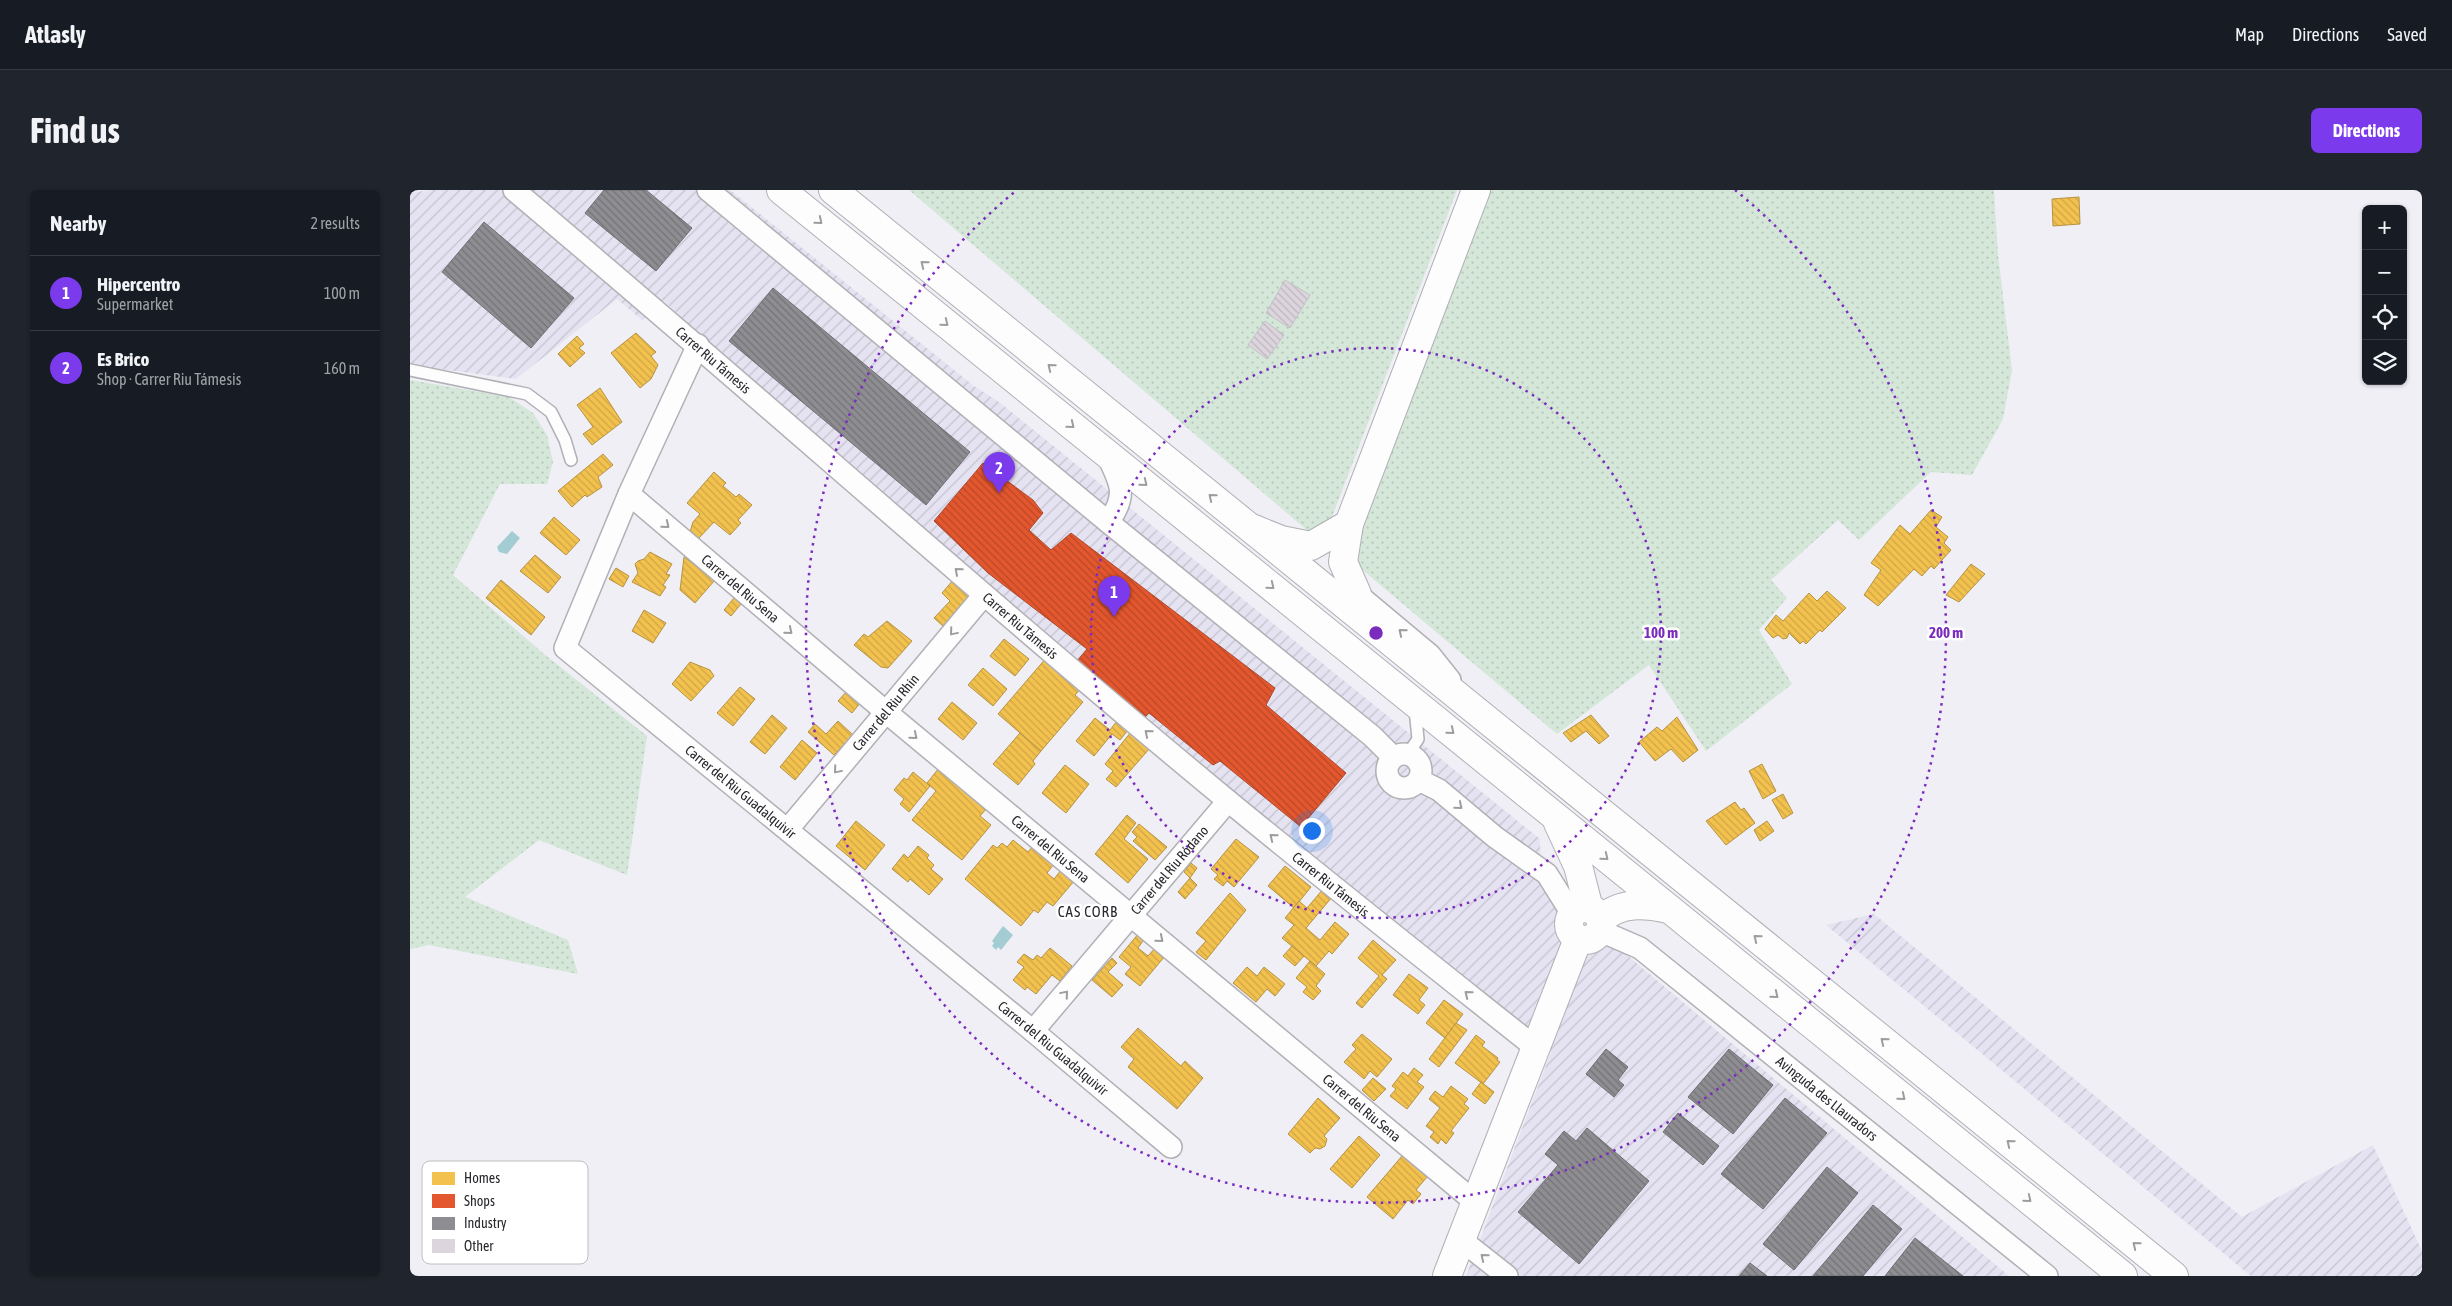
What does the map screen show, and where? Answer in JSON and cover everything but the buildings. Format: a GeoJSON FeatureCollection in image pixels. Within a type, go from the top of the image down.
{"type":"FeatureCollection","features":[{"type":"Feature","properties":{"kind":"main road"},"geometry":{"type":"LineString","coordinates":[[781,190],[2123,1276]]}},
{"type":"Feature","properties":{"kind":"main road"},"geometry":{"type":"LineString","coordinates":[[833,190],[2174,1276]]}},
{"type":"Feature","properties":{"kind":"main road"},"geometry":{"type":"LineString","coordinates":[[1356,594],[1343,562],[1349,524],[1476,190]]}},
{"type":"Feature","properties":{"kind":"main road"},"geometry":{"type":"LineString","coordinates":[[1250,528],[1281,540],[1311,546],[1349,524]]}},
{"type":"Feature","properties":{"kind":"main road"},"geometry":{"type":"LineString","coordinates":[[1447,1276],[1536,1048],[1588,923],[1572,852],[1554,815]]}},
{"type":"Feature","properties":{"kind":"main road"},"geometry":{"type":"LineString","coordinates":[[1588,923],[1622,907],[1650,906],[1669,909]]}},
{"type":"Feature","properties":{"kind":"street","name":"Carrer Riu Támesis"},"geometry":{"type":"LineString","coordinates":[[514,190],[698,345],[984,595],[1228,801],[1536,1048]]}},
{"type":"Feature","properties":{"kind":"street"},"geometry":{"type":"LineString","coordinates":[[708,190],[1108,522],[1372,736],[1400,756],[1413,756],[1420,765],[1421,771],[1418,780],[1413,786],[1407,788],[1396,787],[1388,778],[1387,767],[1400,756]]}},
{"type":"Feature","properties":{"kind":"street","name":"Carrer del Riu Guadalquivir"},"geometry":{"type":"LineString","coordinates":[[698,345],[628,494],[565,648],[788,829],[1171,1147]]}},
{"type":"Feature","properties":{"kind":"street"},"geometry":{"type":"LineString","coordinates":[[1106,453],[1118,479],[1122,498],[1118,510],[1108,522]]}},
{"type":"Feature","properties":{"kind":"street","name":"Carrer del Riu Sena"},"geometry":{"type":"LineString","coordinates":[[628,494],[886,712],[1475,1202]]}},
{"type":"Feature","properties":{"kind":"street"},"geometry":{"type":"LineString","coordinates":[[1356,594],[1430,655],[1470,706]]}},
{"type":"Feature","properties":{"kind":"street","name":"Carrer del Riu Rhin"},"geometry":{"type":"LineString","coordinates":[[788,829],[984,595]]}},
{"type":"Feature","properties":{"kind":"street"},"geometry":{"type":"LineString","coordinates":[[1418,780],[1439,790],[1495,836],[1547,874],[1588,923]]}},
{"type":"Feature","properties":{"kind":"street","name":"Carrer del Riu Ródano"},"geometry":{"type":"LineString","coordinates":[[1033,1031],[1228,801]]}},
{"type":"Feature","properties":{"kind":"street","name":"Avinguda des Llauradors"},"geometry":{"type":"LineString","coordinates":[[1588,923],[1640,948],[2040,1274]]}},
{"type":"Feature","properties":{"kind":"street"},"geometry":{"type":"LineString","coordinates":[[1460,1239],[1507,1276]]}},
{"type":"Feature","properties":{"kind":"lane"},"geometry":{"type":"LineString","coordinates":[[410,370],[527,394],[550,412],[565,440],[571,460]]}},
{"type":"Feature","properties":{"kind":"lane"},"geometry":{"type":"LineString","coordinates":[[1400,756],[1418,739],[1413,700]]}},
{"type":"Feature","properties":{"kind":"shaded area"},"geometry":{"type":"Polygon","coordinates":[[[430,190],[730,190],[974,386],[999,402],[1540,839],[1541,883],[2009,1276],[1466,1276],[1551,1052],[1142,721],[745,376],[664,301],[642,320],[617,299],[516,379],[410,365],[410,193],[430,190]]]}},
{"type":"Feature","properties":{"kind":"shaded area"},"geometry":{"type":"Polygon","coordinates":[[[1874,914],[2242,1217],[2373,1145],[2422,1251],[2422,1276],[2251,1276],[1826,925],[1874,914]]]}},
{"type":"Feature","properties":{"kind":"green space"},"geometry":{"type":"Polygon","coordinates":[[[909,190],[1457,190],[1322,543],[909,190]]]}},
{"type":"Feature","properties":{"kind":"green space"},"geometry":{"type":"Polygon","coordinates":[[[1476,190],[1994,190],[1998,255],[2012,370],[2003,419],[1972,475],[1931,472],[1859,540],[1838,520],[1771,580],[1787,598],[1759,630],[1792,684],[1706,751],[1649,665],[1557,734],[1346,556],[1476,190]]]}},
{"type":"Feature","properties":{"kind":"green space"},"geometry":{"type":"Polygon","coordinates":[[[410,380],[509,397],[533,413],[547,435],[553,462],[547,484],[500,484],[453,575],[544,654],[647,736],[627,875],[539,840],[465,897],[568,940],[578,974],[429,945],[410,949],[410,380]]]}},
{"type":"Feature","properties":{"kind":"water"},"geometry":{"type":"Polygon","coordinates":[[[512,531],[520,538],[507,554],[499,552],[497,547],[512,531]]]}},
{"type":"Feature","properties":{"kind":"water"},"geometry":{"type":"Polygon","coordinates":[[[1003,926],[1013,935],[1001,950],[998,947],[996,950],[992,946],[994,943],[992,941],[1003,926]]]}},
{"type":"Feature","properties":{"kind":"place","name":"Es Brico"},"geometry":{"type":"Point","coordinates":[999,493]}},
{"type":"Feature","properties":{"kind":"place","name":"Hipercentro"},"geometry":{"type":"Point","coordinates":[1114,617]}},
{"type":"Feature","properties":{"kind":"district","name":"CAS CORB"},"geometry":{"type":"Point","coordinates":[1088,912]}}]}
